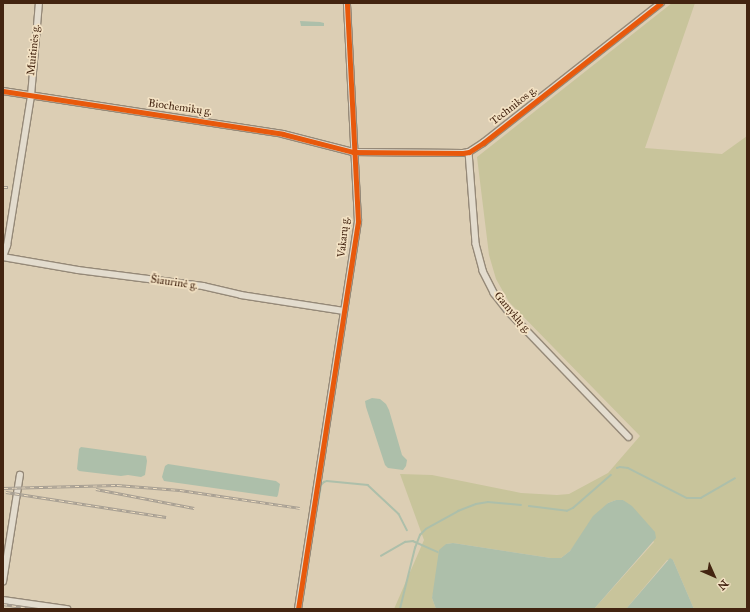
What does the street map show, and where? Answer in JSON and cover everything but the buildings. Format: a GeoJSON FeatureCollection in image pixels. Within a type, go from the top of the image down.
{"type":"FeatureCollection","features":[{"type":"Feature","properties":{"kind":"street","name":"Muitinės g."},"geometry":{"type":"LineString","coordinates":[[3,257],[7,246],[15,199],[30,96],[39,3]]}},
{"type":"Feature","properties":{"kind":"street","name":"Vakarų g."},"geometry":{"type":"LineString","coordinates":[[298,609],[358,222],[353,152],[347,3]]}},
{"type":"Feature","properties":{"kind":"street","name":"Technikos g."},"geometry":{"type":"LineString","coordinates":[[469,152],[483,143],[661,3]]}},
{"type":"Feature","properties":{"kind":"street","name":"Biochemikų g."},"geometry":{"type":"LineString","coordinates":[[3,91],[283,134],[353,152]]}},
{"type":"Feature","properties":{"kind":"street"},"geometry":{"type":"LineString","coordinates":[[353,152],[469,152]]}},
{"type":"Feature","properties":{"kind":"street","name":"Gamyklų g."},"geometry":{"type":"LineString","coordinates":[[469,152],[476,244],[483,271],[494,293],[509,312],[629,437]]}},
{"type":"Feature","properties":{"kind":"street","name":"Šiaurinė g."},"geometry":{"type":"LineString","coordinates":[[3,257],[78,270],[203,286],[242,295],[344,311]]}},
{"type":"Feature","properties":{"kind":"street"},"geometry":{"type":"LineString","coordinates":[[3,582],[20,475]]}},
{"type":"Feature","properties":{"kind":"street"},"geometry":{"type":"LineString","coordinates":[[3,600],[67,609]]}},
{"type":"Feature","properties":{"kind":"shaded area"},"geometry":{"type":"Polygon","coordinates":[[[672,3],[695,3],[645,148],[722,154],[747,136],[747,609],[694,609],[673,560],[667,560],[626,609],[594,609],[654,542],[623,500],[616,500],[608,503],[570,551],[561,558],[551,558],[453,543],[446,544],[432,598],[436,609],[394,609],[424,540],[400,474],[432,475],[521,493],[557,495],[569,494],[608,473],[640,436],[509,302],[496,279],[489,255],[477,157],[672,3]]]}},
{"type":"Feature","properties":{"kind":"shaded area"},"geometry":{"type":"Polygon","coordinates":[[[300,21],[320,22],[324,23],[324,26],[301,26],[300,21]]]}},
{"type":"Feature","properties":{"kind":"shaded area"},"geometry":{"type":"Polygon","coordinates":[[[372,398],[380,399],[386,404],[389,410],[402,455],[407,460],[406,466],[403,470],[388,468],[385,465],[366,407],[365,401],[372,398]]]}},
{"type":"Feature","properties":{"kind":"shaded area"},"geometry":{"type":"Polygon","coordinates":[[[81,447],[146,456],[147,461],[145,475],[141,477],[128,475],[121,476],[79,471],[77,469],[79,449],[81,447]]]}},
{"type":"Feature","properties":{"kind":"shaded area"},"geometry":{"type":"Polygon","coordinates":[[[168,464],[276,481],[280,484],[278,495],[277,497],[164,481],[162,477],[165,466],[168,464]]]}},
{"type":"Feature","properties":{"kind":"shaded area"},"geometry":{"type":"Polygon","coordinates":[[[616,500],[623,500],[632,506],[655,532],[656,538],[594,609],[436,609],[432,598],[439,550],[446,544],[453,543],[551,558],[561,558],[570,551],[593,516],[608,503],[616,500]]]}},
{"type":"Feature","properties":{"kind":"shaded area"},"geometry":{"type":"Polygon","coordinates":[[[670,558],[673,560],[694,609],[626,609],[670,558]]]}},
{"type":"Feature","properties":{"kind":"waterway"},"geometry":{"type":"LineString","coordinates":[[617,468],[628,468],[687,498],[701,498],[735,478]]}},
{"type":"Feature","properties":{"kind":"waterway"},"geometry":{"type":"LineString","coordinates":[[529,506],[567,511],[573,508],[611,475]]}},
{"type":"Feature","properties":{"kind":"waterway"},"geometry":{"type":"LineString","coordinates":[[316,514],[321,485],[324,482],[327,481],[368,485],[399,514],[407,530]]}},
{"type":"Feature","properties":{"kind":"waterway"},"geometry":{"type":"LineString","coordinates":[[400,609],[415,548],[420,535],[426,529],[458,511],[476,504],[488,502],[521,505]]}},
{"type":"Feature","properties":{"kind":"waterway"},"geometry":{"type":"LineString","coordinates":[[381,556],[405,542],[413,541],[438,552]]}},
{"type":"Feature","properties":{"kind":"railway"},"geometry":{"type":"LineString","coordinates":[[3,187],[8,187]]}},
{"type":"Feature","properties":{"kind":"railway"},"geometry":{"type":"LineString","coordinates":[[3,488],[117,485],[180,490],[300,508]]}},
{"type":"Feature","properties":{"kind":"railway"},"geometry":{"type":"LineString","coordinates":[[96,489],[194,508]]}},
{"type":"Feature","properties":{"kind":"railway"},"geometry":{"type":"LineString","coordinates":[[6,492],[166,517]]}},
{"type":"Feature","properties":{"kind":"railway"},"geometry":{"type":"LineString","coordinates":[[3,604],[36,609]]}},
{"type":"Feature","properties":{"kind":"cycle path"},"geometry":{"type":"LineString","coordinates":[[298,609],[358,222],[347,3]]}},
{"type":"Feature","properties":{"kind":"cycle path"},"geometry":{"type":"LineString","coordinates":[[3,91],[283,134],[353,152],[463,153],[469,152],[483,143],[661,3]]}}]}
